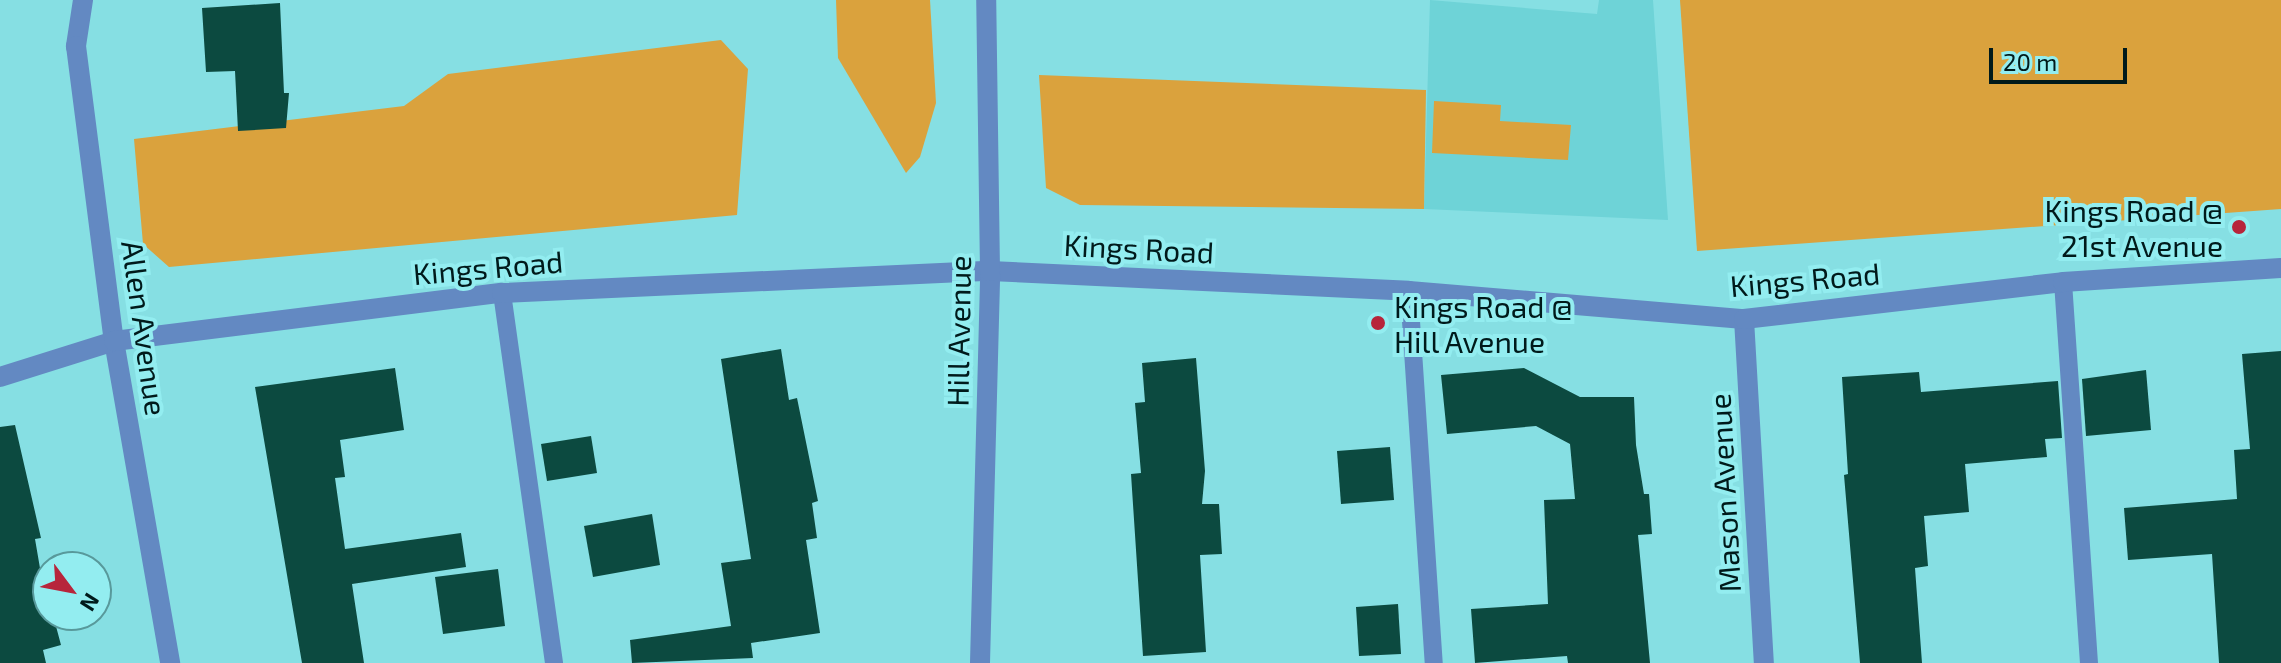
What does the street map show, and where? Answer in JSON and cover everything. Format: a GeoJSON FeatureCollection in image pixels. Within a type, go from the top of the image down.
{"type":"FeatureCollection","features":[{"type":"Feature","properties":{"kind":"street","name":"Allen Avenue"},"geometry":{"type":"LineString","coordinates":[[83,0],[76,46],[114,341],[170,663]]}},
{"type":"Feature","properties":{"kind":"street","name":"Hill Avenue"},"geometry":{"type":"LineString","coordinates":[[980,663],[990,271],[986,0]]}},
{"type":"Feature","properties":{"kind":"street","name":"Kings Road"},"geometry":{"type":"LineString","coordinates":[[0,377],[114,341],[502,293],[990,271],[1409,291],[1744,319],[2063,282],[2281,268]]}},
{"type":"Feature","properties":{"kind":"street","name":"Mason Avenue"},"geometry":{"type":"LineString","coordinates":[[1744,319],[1764,663]]}},
{"type":"Feature","properties":{"kind":"lane"},"geometry":{"type":"LineString","coordinates":[[2063,282],[2089,663]]}},
{"type":"Feature","properties":{"kind":"lane"},"geometry":{"type":"LineString","coordinates":[[1409,291],[1434,663]]}},
{"type":"Feature","properties":{"kind":"lane"},"geometry":{"type":"LineString","coordinates":[[502,293],[554,663]]}},
{"type":"Feature","properties":{"kind":"shaded area"},"geometry":{"type":"Polygon","coordinates":[[[836,0],[930,0],[936,103],[920,157],[906,173],[838,58],[836,0]]]}},
{"type":"Feature","properties":{"kind":"shaded area"},"geometry":{"type":"Polygon","coordinates":[[[1430,0],[1597,14],[1599,0],[1653,0],[1668,220],[1424,209],[1430,0]]]}},
{"type":"Feature","properties":{"kind":"shaded area"},"geometry":{"type":"Polygon","coordinates":[[[1680,0],[2281,0],[2281,209],[1697,251],[1680,0]]]}},
{"type":"Feature","properties":{"kind":"shaded area"},"geometry":{"type":"Polygon","coordinates":[[[721,40],[748,69],[737,215],[169,267],[143,244],[134,139],[404,106],[448,74],[721,40]]]}},
{"type":"Feature","properties":{"kind":"shaded area"},"geometry":{"type":"Polygon","coordinates":[[[1039,75],[1426,90],[1424,209],[1080,205],[1046,188],[1039,75]]]}},
{"type":"Feature","properties":{"kind":"shaded area"},"geometry":{"type":"Polygon","coordinates":[[[1434,101],[1501,105],[1500,121],[1571,125],[1568,160],[1432,153],[1434,101]]]}},
{"type":"Feature","properties":{"kind":"building"},"geometry":{"type":"Polygon","coordinates":[[[280,3],[284,93],[289,93],[286,128],[238,131],[235,71],[206,72],[202,8],[280,3]]]}},
{"type":"Feature","properties":{"kind":"building"},"geometry":{"type":"Polygon","coordinates":[[[781,349],[789,400],[797,398],[818,501],[812,503],[817,538],[806,540],[820,633],[751,643],[753,658],[632,663],[630,640],[731,626],[721,563],[751,559],[721,359],[781,349]]]}},
{"type":"Feature","properties":{"kind":"building"},"geometry":{"type":"Polygon","coordinates":[[[2281,351],[2281,663],[2219,663],[2212,554],[2128,560],[2124,508],[2237,499],[2234,450],[2250,449],[2242,354],[2281,351]]]}},
{"type":"Feature","properties":{"kind":"building"},"geometry":{"type":"Polygon","coordinates":[[[1196,358],[1205,471],[1202,504],[1219,504],[1222,554],[1200,555],[1206,652],[1143,656],[1131,474],[1141,473],[1135,403],[1145,402],[1142,363],[1196,358]]]}},
{"type":"Feature","properties":{"kind":"building"},"geometry":{"type":"Polygon","coordinates":[[[395,368],[404,430],[340,440],[345,477],[335,478],[345,549],[461,533],[466,567],[352,584],[364,663],[302,663],[255,387],[395,368]]]}},
{"type":"Feature","properties":{"kind":"building"},"geometry":{"type":"Polygon","coordinates":[[[1524,368],[1580,397],[1634,397],[1636,445],[1644,494],[1649,494],[1652,534],[1638,535],[1650,663],[1568,663],[1567,656],[1475,663],[1471,609],[1548,604],[1544,500],[1575,499],[1570,444],[1536,426],[1447,434],[1441,375],[1524,368]]]}},
{"type":"Feature","properties":{"kind":"building"},"geometry":{"type":"Polygon","coordinates":[[[2146,370],[2151,430],[2086,436],[2082,379],[2146,370]]]}},
{"type":"Feature","properties":{"kind":"building"},"geometry":{"type":"Polygon","coordinates":[[[1919,372],[1921,392],[2058,381],[2062,438],[2045,439],[2047,457],[1965,464],[1969,512],[1924,516],[1928,566],[1915,568],[1922,663],[1860,663],[1844,475],[1848,474],[1842,377],[1919,372]]]}},
{"type":"Feature","properties":{"kind":"building"},"geometry":{"type":"Polygon","coordinates":[[[15,425],[41,538],[35,539],[37,551],[32,551],[32,631],[57,631],[61,645],[43,650],[46,663],[0,663],[0,427],[15,425]]]}},
{"type":"Feature","properties":{"kind":"building"},"geometry":{"type":"Polygon","coordinates":[[[591,436],[597,473],[547,481],[541,444],[591,436]]]}},
{"type":"Feature","properties":{"kind":"building"},"geometry":{"type":"Polygon","coordinates":[[[1390,447],[1394,500],[1341,504],[1337,451],[1390,447]]]}},
{"type":"Feature","properties":{"kind":"building"},"geometry":{"type":"Polygon","coordinates":[[[652,514],[660,565],[593,577],[584,526],[652,514]]]}},
{"type":"Feature","properties":{"kind":"building"},"geometry":{"type":"Polygon","coordinates":[[[498,569],[505,626],[443,634],[435,577],[498,569]]]}},
{"type":"Feature","properties":{"kind":"building"},"geometry":{"type":"Polygon","coordinates":[[[1398,604],[1401,654],[1359,656],[1356,607],[1398,604]]]}},
{"type":"Feature","properties":{"kind":"place","name":"Kings Road @ 21st Avenue"},"geometry":{"type":"Point","coordinates":[2239,227]}},
{"type":"Feature","properties":{"kind":"place","name":"Kings Road @ Hill Avenue"},"geometry":{"type":"Point","coordinates":[1378,323]}}]}
